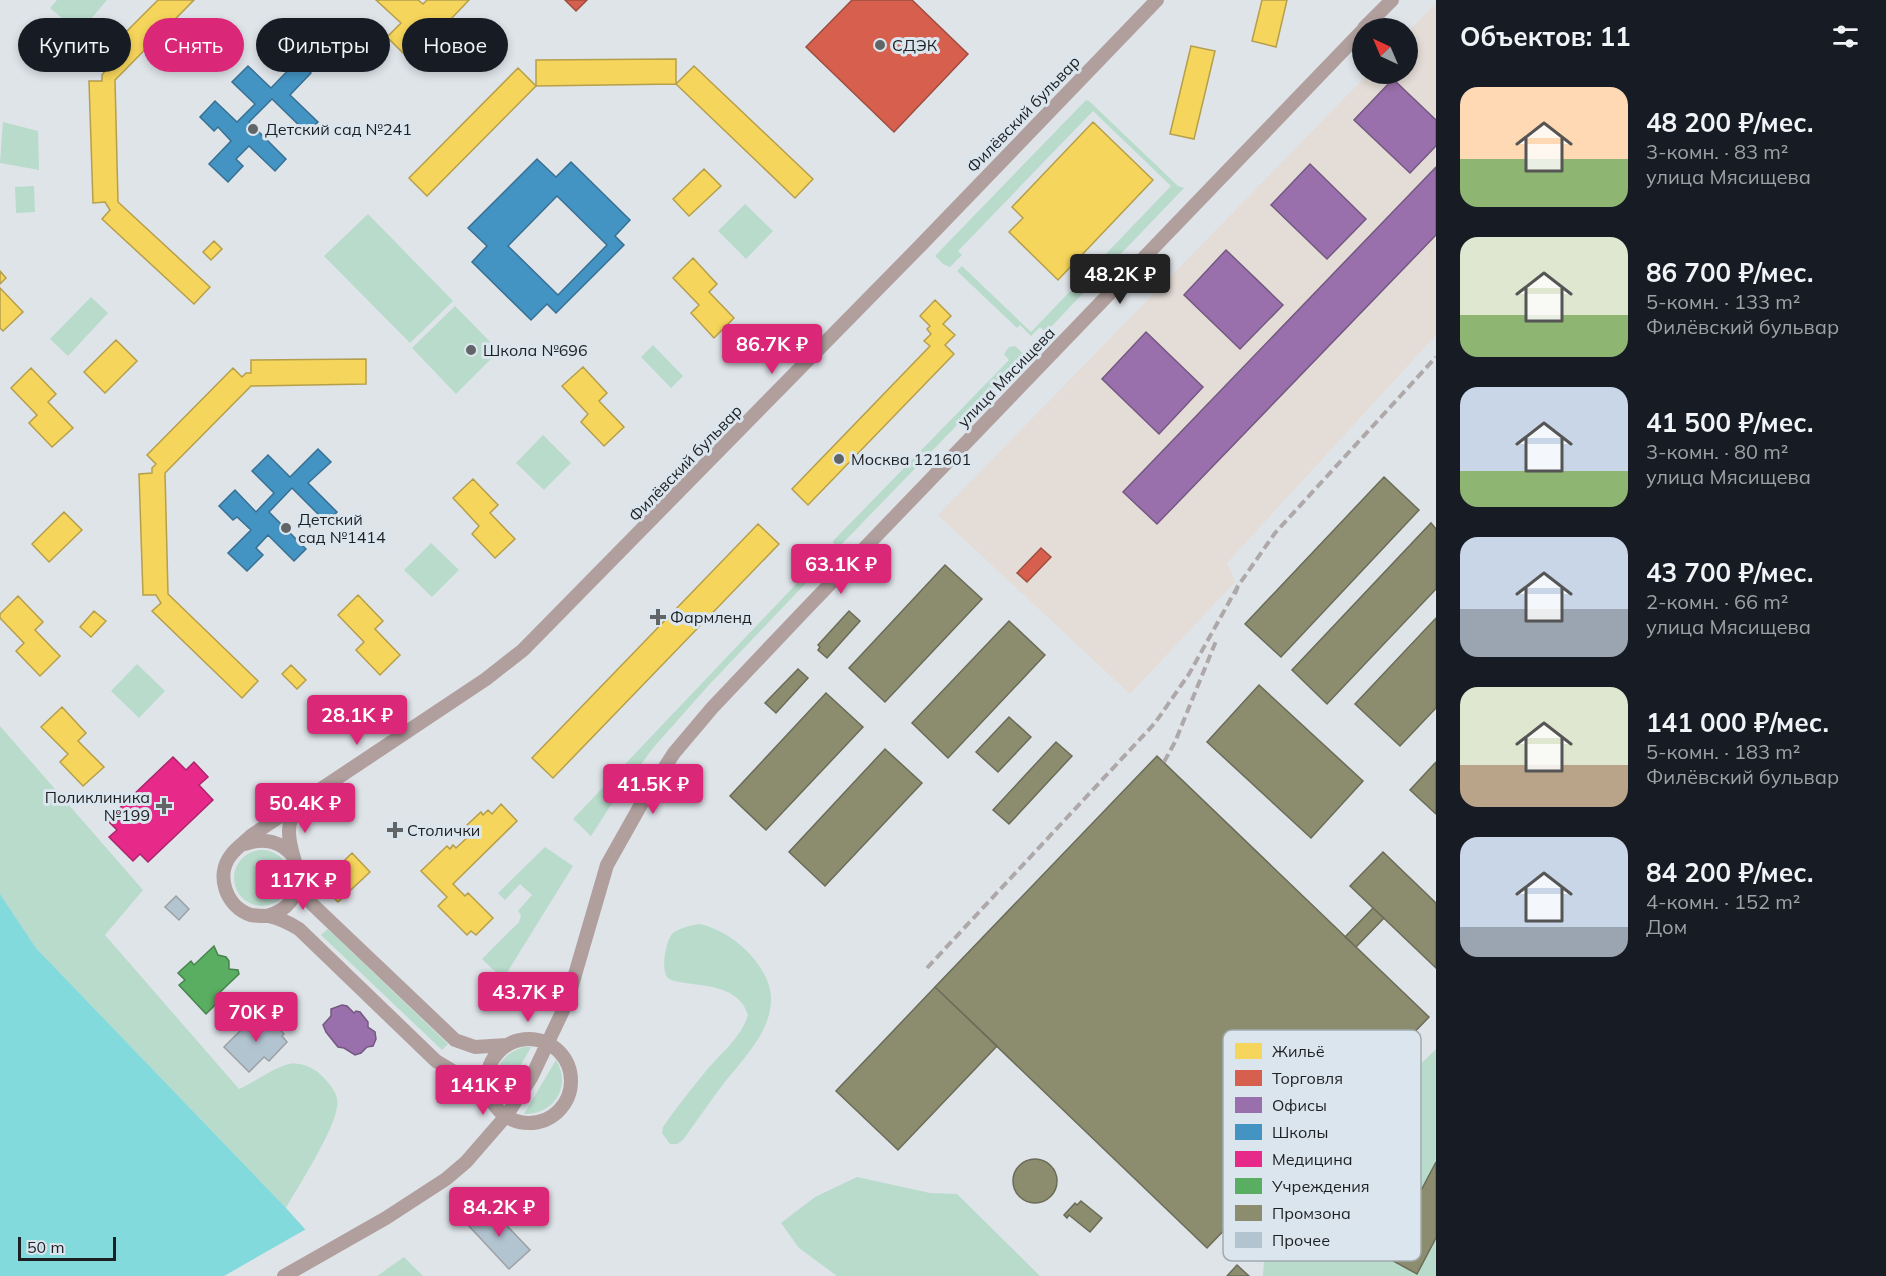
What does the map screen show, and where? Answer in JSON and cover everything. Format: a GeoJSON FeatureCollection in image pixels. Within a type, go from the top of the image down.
{"type":"FeatureCollection","features":[{"type":"Feature","properties":{"kind":"street","name":"Филёвский бульвар"},"geometry":{"type":"LineString","coordinates":[[489,1094],[436,1061],[299,928],[287,921],[258,916],[241,910],[229,898],[225,890],[223,881],[226,864],[239,847],[252,836],[486,680],[524,650],[907,260],[1157,0]]}},
{"type":"Feature","properties":{"kind":"street","name":"улица Мясищева"},"geometry":{"type":"LineString","coordinates":[[1375,18],[1392,0]]}},
{"type":"Feature","properties":{"kind":"street","name":"улица Мясищева"},"geometry":{"type":"LineString","coordinates":[[284,1276],[386,1218],[446,1179],[466,1162],[506,1116],[531,1078],[573,984],[608,865],[643,801],[674,753],[712,708],[804,611],[1352,41]]}},
{"type":"Feature","properties":{"kind":"street"},"geometry":{"type":"LineString","coordinates":[[267,916],[278,913],[288,906],[299,886],[298,868],[289,829],[291,817],[300,802]]}},
{"type":"Feature","properties":{"kind":"street"},"geometry":{"type":"LineString","coordinates":[[239,847],[257,840],[276,843],[291,854],[312,904],[455,1040],[475,1047],[507,1045],[523,1039],[534,1039],[548,1044],[561,1054],[567,1063],[570,1077],[569,1089],[565,1101],[552,1115],[534,1122],[515,1120],[506,1116],[493,1102],[487,1084],[490,1065],[496,1055],[507,1045]]}},
{"type":"Feature","properties":{"kind":"shaded area"},"geometry":{"type":"Polygon","coordinates":[[[1436,3],[1436,335],[1227,563],[1235,582],[1130,694],[938,515],[1358,84],[1418,84],[1418,22],[1436,3]]]}},
{"type":"Feature","properties":{"kind":"green space"},"geometry":{"type":"Polygon","coordinates":[[[57,0],[107,0],[92,18],[62,18],[50,8],[57,0]]]}},
{"type":"Feature","properties":{"kind":"green space"},"geometry":{"type":"Polygon","coordinates":[[[1086,100],[1178,186],[1184,188],[1046,332],[1040,327],[1031,336],[1020,325],[1017,328],[957,271],[962,266],[1031,332],[1171,186],[1093,111],[958,251],[962,255],[950,267],[935,256],[1086,100]]]}},
{"type":"Feature","properties":{"kind":"green space"},"geometry":{"type":"Polygon","coordinates":[[[3,122],[38,131],[39,170],[0,163],[3,122]]]}},
{"type":"Feature","properties":{"kind":"green space"},"geometry":{"type":"Polygon","coordinates":[[[34,186],[35,212],[16,213],[15,187],[34,186]]]}},
{"type":"Feature","properties":{"kind":"green space"},"geometry":{"type":"Polygon","coordinates":[[[745,204],[773,231],[746,259],[718,231],[745,204]]]}},
{"type":"Feature","properties":{"kind":"green space"},"geometry":{"type":"Polygon","coordinates":[[[368,214],[453,301],[410,343],[324,256],[368,214]]]}},
{"type":"Feature","properties":{"kind":"green space"},"geometry":{"type":"Polygon","coordinates":[[[91,297],[108,313],[68,356],[50,339],[91,297]]]}},
{"type":"Feature","properties":{"kind":"green space"},"geometry":{"type":"Polygon","coordinates":[[[455,306],[499,351],[456,394],[412,348],[455,306]]]}},
{"type":"Feature","properties":{"kind":"green space"},"geometry":{"type":"Polygon","coordinates":[[[653,345],[683,376],[671,388],[641,357],[653,345]]]}},
{"type":"Feature","properties":{"kind":"green space"},"geometry":{"type":"Polygon","coordinates":[[[1015,346],[1025,355],[836,550],[833,541],[1009,360],[1004,354],[1009,347],[1015,346]]]}},
{"type":"Feature","properties":{"kind":"green space"},"geometry":{"type":"Polygon","coordinates":[[[543,435],[571,463],[544,490],[516,463],[543,435]]]}},
{"type":"Feature","properties":{"kind":"green space"},"geometry":{"type":"Polygon","coordinates":[[[431,543],[459,570],[432,597],[404,570],[431,543]]]}},
{"type":"Feature","properties":{"kind":"green space"},"geometry":{"type":"Polygon","coordinates":[[[812,554],[824,564],[708,686],[653,748],[591,836],[573,819],[817,562],[810,556],[812,554]]]}},
{"type":"Feature","properties":{"kind":"green space"},"geometry":{"type":"Polygon","coordinates":[[[137,664],[165,691],[139,718],[111,691],[137,664]]]}},
{"type":"Feature","properties":{"kind":"green space"},"geometry":{"type":"Polygon","coordinates":[[[0,726],[143,890],[105,935],[239,1089],[277,1068],[294,1064],[315,1070],[333,1090],[337,1099],[337,1109],[333,1122],[318,1154],[286,1208],[36,948],[0,894],[0,726]]]}},
{"type":"Feature","properties":{"kind":"green space"},"geometry":{"type":"Polygon","coordinates":[[[545,847],[573,866],[503,979],[482,959],[519,922],[521,915],[518,911],[532,895],[520,884],[505,900],[498,893],[545,847]]]}},
{"type":"Feature","properties":{"kind":"green space"},"geometry":{"type":"Polygon","coordinates":[[[257,850],[267,850],[282,858],[288,867],[290,878],[288,889],[282,898],[267,906],[257,906],[246,901],[239,894],[234,883],[234,873],[239,862],[246,855],[257,850]]]}},
{"type":"Feature","properties":{"kind":"green space"},"geometry":{"type":"Polygon","coordinates":[[[700,924],[723,933],[749,953],[766,978],[771,1001],[769,1014],[759,1038],[683,1140],[677,1144],[670,1144],[662,1133],[663,1127],[700,1078],[735,1038],[748,1015],[744,1006],[731,994],[713,987],[668,978],[664,968],[670,936],[682,928],[700,924]]]}},
{"type":"Feature","properties":{"kind":"green space"},"geometry":{"type":"Polygon","coordinates":[[[328,929],[448,1044],[442,1050],[321,935],[328,929]]]}},
{"type":"Feature","properties":{"kind":"green space"},"geometry":{"type":"Polygon","coordinates":[[[524,1047],[531,1047],[501,1100],[495,1083],[498,1067],[508,1055],[524,1047]]]}},
{"type":"Feature","properties":{"kind":"green space"},"geometry":{"type":"Polygon","coordinates":[[[1436,1049],[1436,1162],[1421,1190],[1421,1064],[1436,1049]]]}},
{"type":"Feature","properties":{"kind":"green space"},"geometry":{"type":"Polygon","coordinates":[[[556,1060],[562,1080],[557,1097],[544,1110],[524,1114],[556,1060]]]}},
{"type":"Feature","properties":{"kind":"green space"},"geometry":{"type":"Polygon","coordinates":[[[857,1177],[930,1193],[957,1194],[1040,1276],[837,1276],[799,1248],[781,1223],[815,1197],[857,1177]]]}},
{"type":"Feature","properties":{"kind":"green space"},"geometry":{"type":"Polygon","coordinates":[[[1436,1238],[1436,1276],[1263,1276],[1264,1261],[1393,1261],[1417,1274],[1436,1238]]]}},
{"type":"Feature","properties":{"kind":"green space"},"geometry":{"type":"Polygon","coordinates":[[[404,1257],[423,1276],[377,1276],[404,1257]]]}},
{"type":"Feature","properties":{"kind":"water"},"geometry":{"type":"Polygon","coordinates":[[[0,894],[36,948],[286,1208],[347,1276],[0,1276],[0,894]]]}},
{"type":"Feature","properties":{"kind":"pier"},"geometry":{"type":"Polygon","coordinates":[[[308,1228],[350,1276],[224,1276],[308,1228]]]}},
{"type":"Feature","properties":{"kind":"building: Жильё"},"geometry":{"type":"Polygon","coordinates":[[[158,0],[194,0],[176,18],[143,18],[143,52],[131,64],[131,27],[158,0]]]}},
{"type":"Feature","properties":{"kind":"building: Жильё"},"geometry":{"type":"Polygon","coordinates":[[[376,0],[418,0],[423,4],[427,0],[469,0],[452,18],[402,18],[402,52],[390,40],[390,34],[401,23],[376,0]]]}},
{"type":"Feature","properties":{"kind":"building: Жильё"},"geometry":{"type":"Polygon","coordinates":[[[1262,0],[1287,0],[1276,47],[1252,41],[1262,0]]]}},
{"type":"Feature","properties":{"kind":"building: Жильё"},"geometry":{"type":"Polygon","coordinates":[[[1191,46],[1215,51],[1194,139],[1170,134],[1191,46]]]}},
{"type":"Feature","properties":{"kind":"building: Жильё"},"geometry":{"type":"Polygon","coordinates":[[[676,59],[676,84],[536,86],[536,60],[676,59]]]}},
{"type":"Feature","properties":{"kind":"building: Жильё"},"geometry":{"type":"Polygon","coordinates":[[[694,66],[813,179],[795,198],[676,84],[694,66]]]}},
{"type":"Feature","properties":{"kind":"building: Жильё"},"geometry":{"type":"Polygon","coordinates":[[[518,68],[536,86],[427,196],[409,178],[518,68]]]}},
{"type":"Feature","properties":{"kind":"building: Жильё"},"geometry":{"type":"Polygon","coordinates":[[[104,72],[123,72],[115,80],[118,202],[210,287],[194,304],[102,219],[110,210],[105,202],[93,203],[89,81],[102,81],[104,72]]]}},
{"type":"Feature","properties":{"kind":"building: Жильё"},"geometry":{"type":"Polygon","coordinates":[[[1093,122],[1153,180],[1058,280],[1009,232],[1023,218],[1012,207],[1093,122]]]}},
{"type":"Feature","properties":{"kind":"building: Жильё"},"geometry":{"type":"Polygon","coordinates":[[[704,169],[721,186],[689,216],[673,199],[704,169]]]}},
{"type":"Feature","properties":{"kind":"building: Жильё"},"geometry":{"type":"Polygon","coordinates":[[[214,241],[222,249],[211,260],[203,252],[214,241]]]}},
{"type":"Feature","properties":{"kind":"building: Жильё"},"geometry":{"type":"Polygon","coordinates":[[[693,258],[717,284],[709,292],[734,318],[714,338],[691,313],[699,305],[673,278],[693,258]]]}},
{"type":"Feature","properties":{"kind":"building: Жильё"},"geometry":{"type":"Polygon","coordinates":[[[0,271],[6,278],[0,284],[0,271]]]}},
{"type":"Feature","properties":{"kind":"building: Жильё"},"geometry":{"type":"Polygon","coordinates":[[[0,288],[23,312],[3,331],[0,328],[0,288]]]}},
{"type":"Feature","properties":{"kind":"building: Жильё"},"geometry":{"type":"Polygon","coordinates":[[[935,300],[951,316],[943,324],[955,335],[945,345],[954,354],[808,505],[792,489],[930,346],[924,341],[931,334],[927,329],[930,326],[920,316],[935,300]]]}},
{"type":"Feature","properties":{"kind":"building: Жильё"},"geometry":{"type":"Polygon","coordinates":[[[116,340],[137,361],[105,393],[84,372],[116,340]]]}},
{"type":"Feature","properties":{"kind":"building: Жильё"},"geometry":{"type":"Polygon","coordinates":[[[366,359],[366,384],[251,386],[165,473],[168,594],[258,681],[242,698],[152,611],[161,603],[156,595],[143,595],[139,474],[152,473],[152,468],[156,464],[147,455],[233,368],[242,377],[246,373],[251,373],[251,360],[366,359]]]}},
{"type":"Feature","properties":{"kind":"building: Жильё"},"geometry":{"type":"Polygon","coordinates":[[[583,367],[607,393],[599,401],[624,427],[604,446],[581,422],[588,414],[562,386],[583,367]]]}},
{"type":"Feature","properties":{"kind":"building: Жильё"},"geometry":{"type":"Polygon","coordinates":[[[31,368],[56,394],[48,402],[73,428],[52,447],[29,423],[37,415],[11,388],[31,368]]]}},
{"type":"Feature","properties":{"kind":"building: Жильё"},"geometry":{"type":"Polygon","coordinates":[[[473,479],[498,505],[490,513],[515,539],[495,558],[472,534],[479,526],[453,498],[473,479]]]}},
{"type":"Feature","properties":{"kind":"building: Жильё"},"geometry":{"type":"Polygon","coordinates":[[[64,512],[82,530],[49,562],[32,544],[64,512]]]}},
{"type":"Feature","properties":{"kind":"building: Жильё"},"geometry":{"type":"Polygon","coordinates":[[[758,524],[779,544],[553,778],[532,758],[758,524]]]}},
{"type":"Feature","properties":{"kind":"building: Жильё"},"geometry":{"type":"Polygon","coordinates":[[[358,595],[383,621],[375,629],[400,655],[380,675],[356,650],[364,642],[338,615],[358,595]]]}},
{"type":"Feature","properties":{"kind":"building: Жильё"},"geometry":{"type":"Polygon","coordinates":[[[18,596],[43,622],[35,630],[60,656],[40,676],[16,651],[24,643],[0,618],[0,614],[18,596]]]}},
{"type":"Feature","properties":{"kind":"building: Жильё"},"geometry":{"type":"Polygon","coordinates":[[[94,611],[106,621],[91,637],[80,627],[94,611]]]}},
{"type":"Feature","properties":{"kind":"building: Жильё"},"geometry":{"type":"Polygon","coordinates":[[[291,665],[306,680],[297,689],[282,674],[291,665]]]}},
{"type":"Feature","properties":{"kind":"building: Жильё"},"geometry":{"type":"Polygon","coordinates":[[[62,707],[86,733],[78,741],[104,767],[83,786],[60,762],[68,754],[41,727],[62,707]]]}},
{"type":"Feature","properties":{"kind":"building: Жильё"},"geometry":{"type":"Polygon","coordinates":[[[501,804],[517,821],[453,884],[465,896],[468,893],[493,918],[476,935],[471,931],[467,935],[438,906],[447,897],[421,871],[447,846],[450,849],[453,845],[456,848],[470,835],[466,832],[470,828],[467,825],[481,812],[483,815],[488,810],[492,814],[501,804]]]}},
{"type":"Feature","properties":{"kind":"building: Жильё"},"geometry":{"type":"Polygon","coordinates":[[[352,853],[370,872],[338,902],[320,884],[352,853]]]}},
{"type":"Feature","properties":{"kind":"building: Торговля"},"geometry":{"type":"Polygon","coordinates":[[[565,0],[587,0],[576,11],[565,0]]]}},
{"type":"Feature","properties":{"kind":"building: Торговля"},"geometry":{"type":"Polygon","coordinates":[[[852,0],[912,0],[968,54],[894,132],[806,47],[852,0]]]}},
{"type":"Feature","properties":{"kind":"building: Торговля"},"geometry":{"type":"Polygon","coordinates":[[[1041,548],[1051,557],[1027,582],[1017,573],[1041,548]]]}},
{"type":"Feature","properties":{"kind":"building: Офисы"},"geometry":{"type":"Polygon","coordinates":[[[1388,84],[1398,84],[1436,120],[1436,146],[1410,173],[1354,120],[1388,84]]]}},
{"type":"Feature","properties":{"kind":"building: Офисы"},"geometry":{"type":"Polygon","coordinates":[[[1310,164],[1366,219],[1327,259],[1271,205],[1310,164]]]}},
{"type":"Feature","properties":{"kind":"building: Офисы"},"geometry":{"type":"Polygon","coordinates":[[[1436,167],[1436,235],[1157,524],[1123,492],[1436,167]]]}},
{"type":"Feature","properties":{"kind":"building: Офисы"},"geometry":{"type":"Polygon","coordinates":[[[1226,250],[1283,305],[1240,349],[1184,295],[1226,250]]]}},
{"type":"Feature","properties":{"kind":"building: Офисы"},"geometry":{"type":"Polygon","coordinates":[[[1146,332],[1203,387],[1159,434],[1102,379],[1146,332]]]}},
{"type":"Feature","properties":{"kind":"building: Офисы"},"geometry":{"type":"Polygon","coordinates":[[[342,1005],[347,1006],[354,1013],[360,1012],[368,1022],[368,1027],[375,1032],[376,1039],[373,1046],[355,1055],[338,1047],[323,1025],[331,1016],[331,1009],[342,1005]]]}},
{"type":"Feature","properties":{"kind":"building: Школы"},"geometry":{"type":"Polygon","coordinates":[[[248,66],[271,88],[286,72],[310,72],[290,95],[318,122],[307,133],[272,99],[249,122],[286,159],[275,171],[249,146],[236,159],[243,166],[228,182],[209,164],[231,141],[218,127],[214,131],[200,117],[215,101],[237,122],[255,104],[232,82],[248,66]]]}},
{"type":"Feature","properties":{"kind":"building: Школы"},"geometry":{"type":"Polygon","coordinates":[[[537,159],[556,177],[571,162],[630,220],[615,236],[624,245],[556,313],[547,304],[531,320],[472,262],[487,246],[468,228],[537,159]],[[557,196],[508,246],[558,295],[607,245],[557,196]]]}},
{"type":"Feature","properties":{"kind":"building: Школы"},"geometry":{"type":"Polygon","coordinates":[[[318,449],[331,462],[308,483],[337,512],[327,523],[292,488],[269,512],[306,549],[294,561],[268,535],[256,548],[263,555],[247,571],[228,553],[251,530],[237,517],[233,520],[219,506],[235,490],[256,512],[274,493],[252,471],[268,455],[290,477],[318,449]]]}},
{"type":"Feature","properties":{"kind":"building: Медицина","name":"Поликлиника №199"},"geometry":{"type":"Polygon","coordinates":[[[173,757],[186,770],[194,762],[208,777],[199,785],[213,800],[148,862],[140,854],[133,861],[109,837],[117,830],[107,820],[173,757]]]}},
{"type":"Feature","properties":{"kind":"building: Учреждения"},"geometry":{"type":"Polygon","coordinates":[[[214,946],[218,955],[226,957],[229,961],[229,969],[238,970],[239,974],[217,995],[221,999],[206,1014],[179,985],[185,980],[178,973],[191,961],[194,965],[214,946]]]}},
{"type":"Feature","properties":{"kind":"building: Промзона"},"geometry":{"type":"Polygon","coordinates":[[[1384,477],[1419,510],[1281,657],[1245,624],[1384,477]]]}},
{"type":"Feature","properties":{"kind":"building: Промзона"},"geometry":{"type":"Polygon","coordinates":[[[1431,523],[1436,529],[1436,589],[1327,704],[1292,670],[1431,523]]]}},
{"type":"Feature","properties":{"kind":"building: Промзона"},"geometry":{"type":"Polygon","coordinates":[[[945,565],[982,599],[885,702],[849,668],[945,565]]]}},
{"type":"Feature","properties":{"kind":"building: Промзона"},"geometry":{"type":"Polygon","coordinates":[[[849,611],[860,621],[827,658],[818,650],[820,647],[818,645],[849,611]]]}},
{"type":"Feature","properties":{"kind":"building: Промзона"},"geometry":{"type":"Polygon","coordinates":[[[1436,618],[1436,708],[1400,746],[1355,704],[1436,618]]]}},
{"type":"Feature","properties":{"kind":"building: Промзона"},"geometry":{"type":"Polygon","coordinates":[[[1009,621],[1045,655],[948,758],[912,723],[1009,621]]]}},
{"type":"Feature","properties":{"kind":"building: Промзона"},"geometry":{"type":"Polygon","coordinates":[[[798,669],[808,678],[776,713],[765,703],[798,669]]]}},
{"type":"Feature","properties":{"kind":"building: Промзона"},"geometry":{"type":"Polygon","coordinates":[[[1259,685],[1363,781],[1311,838],[1207,742],[1259,685]]]}},
{"type":"Feature","properties":{"kind":"building: Промзона"},"geometry":{"type":"Polygon","coordinates":[[[826,693],[863,727],[766,830],[730,796],[826,693]]]}},
{"type":"Feature","properties":{"kind":"building: Промзона"},"geometry":{"type":"Polygon","coordinates":[[[1009,717],[1031,737],[998,772],[976,752],[1009,717]]]}},
{"type":"Feature","properties":{"kind":"building: Промзона"},"geometry":{"type":"Polygon","coordinates":[[[1056,742],[1072,756],[1009,824],[993,810],[1056,742]]]}},
{"type":"Feature","properties":{"kind":"building: Промзона"},"geometry":{"type":"Polygon","coordinates":[[[885,749],[922,783],[825,886],[789,852],[885,749]]]}},
{"type":"Feature","properties":{"kind":"building: Промзона"},"geometry":{"type":"Polygon","coordinates":[[[1157,756],[1429,1017],[1417,1030],[1223,1030],[1223,1231],[1207,1248],[935,987],[1157,756]]]}},
{"type":"Feature","properties":{"kind":"building: Промзона"},"geometry":{"type":"Polygon","coordinates":[[[1436,762],[1436,814],[1410,790],[1436,762]]]}},
{"type":"Feature","properties":{"kind":"building: Промзона"},"geometry":{"type":"Polygon","coordinates":[[[1383,852],[1436,903],[1436,968],[1350,886],[1383,852]]]}},
{"type":"Feature","properties":{"kind":"building: Промзона"},"geometry":{"type":"Polygon","coordinates":[[[1373,908],[1384,918],[1356,947],[1345,937],[1373,908]]]}},
{"type":"Feature","properties":{"kind":"building: Промзона"},"geometry":{"type":"Polygon","coordinates":[[[935,987],[997,1046],[898,1150],[836,1091],[935,987]]]}},
{"type":"Feature","properties":{"kind":"building: Промзона"},"geometry":{"type":"Polygon","coordinates":[[[1035,1159],[1044,1160],[1051,1165],[1056,1172],[1056,1190],[1051,1197],[1044,1202],[1035,1203],[1026,1202],[1019,1197],[1014,1190],[1013,1181],[1014,1172],[1019,1165],[1026,1160],[1035,1159]]]}},
{"type":"Feature","properties":{"kind":"building: Промзона"},"geometry":{"type":"Polygon","coordinates":[[[1436,1162],[1436,1238],[1417,1274],[1393,1261],[1421,1261],[1421,1190],[1436,1162]]]}},
{"type":"Feature","properties":{"kind":"building: Промзона"},"geometry":{"type":"Polygon","coordinates":[[[1081,1201],[1102,1218],[1090,1232],[1069,1215],[1067,1218],[1064,1215],[1075,1203],[1077,1205],[1081,1201]]]}},
{"type":"Feature","properties":{"kind":"building: Промзона"},"geometry":{"type":"Polygon","coordinates":[[[1237,1265],[1249,1276],[1227,1276],[1237,1265]]]}},
{"type":"Feature","properties":{"kind":"building: Прочее"},"geometry":{"type":"Polygon","coordinates":[[[176,896],[189,909],[179,920],[165,907],[176,896]]]}},
{"type":"Feature","properties":{"kind":"building: Прочее"},"geometry":{"type":"Polygon","coordinates":[[[244,1017],[255,1028],[264,1019],[273,1027],[275,1024],[284,1034],[282,1036],[287,1042],[269,1061],[264,1057],[249,1072],[224,1047],[243,1028],[238,1022],[244,1017]]]}},
{"type":"Feature","properties":{"kind":"building: Прочее"},"geometry":{"type":"Polygon","coordinates":[[[488,1206],[530,1250],[509,1269],[468,1225],[488,1206]]]}},
{"type":"Feature","properties":{"kind":"railway"},"geometry":{"type":"LineString","coordinates":[[1235,594],[1238,586],[1275,533],[1436,357]]}},
{"type":"Feature","properties":{"kind":"railway"},"geometry":{"type":"LineString","coordinates":[[927,968],[1155,723],[1189,674],[1238,586]]}},
{"type":"Feature","properties":{"kind":"railway"},"geometry":{"type":"LineString","coordinates":[[1164,762],[1175,742],[1216,641]]}},
{"type":"Feature","properties":{"kind":"place","name":"СДЭК"},"geometry":{"type":"Point","coordinates":[880,45]}},
{"type":"Feature","properties":{"kind":"place","name":"Детский сад №241"},"geometry":{"type":"Point","coordinates":[253,129]}},
{"type":"Feature","properties":{"kind":"place","name":"Школа №696"},"geometry":{"type":"Point","coordinates":[471,350]}},
{"type":"Feature","properties":{"kind":"place","name":"Москва 121601"},"geometry":{"type":"Point","coordinates":[839,459]}},
{"type":"Feature","properties":{"kind":"place","name":"Детский сад №1414"},"geometry":{"type":"Point","coordinates":[286,528]}},
{"type":"Feature","properties":{"kind":"place","name":"Фармленд"},"geometry":{"type":"Point","coordinates":[658,617]}},
{"type":"Feature","properties":{"kind":"place","name":"Поликлиника №199"},"geometry":{"type":"Point","coordinates":[164,806]}},
{"type":"Feature","properties":{"kind":"place","name":"Столички"},"geometry":{"type":"Point","coordinates":[395,830]}}]}
